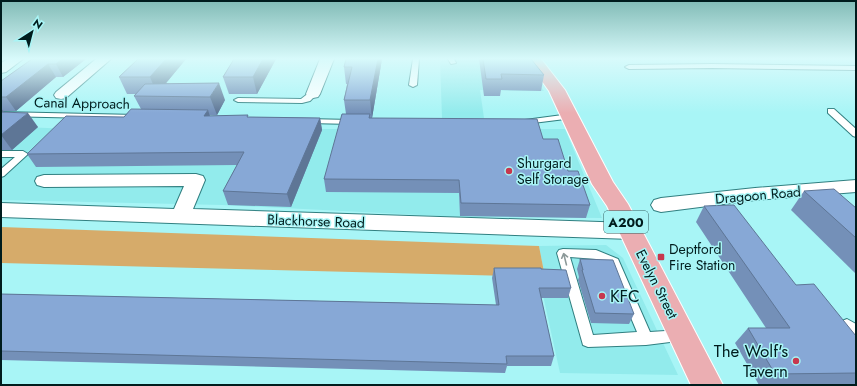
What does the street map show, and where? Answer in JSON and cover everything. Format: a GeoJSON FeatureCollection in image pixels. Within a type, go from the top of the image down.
{"type":"FeatureCollection","features":[{"type":"Feature","properties":{"kind":"main road","name":"Evelyn Street"},"geometry":{"type":"LineString","coordinates":[[547,77],[557,90],[603,184],[617,204],[707,385]]}},
{"type":"Feature","properties":{"kind":"street"},"geometry":{"type":"LineString","coordinates":[[61,95],[82,77]]}},
{"type":"Feature","properties":{"kind":"street"},"geometry":{"type":"LineString","coordinates":[[313,94],[320,77]]}},
{"type":"Feature","properties":{"kind":"street"},"geometry":{"type":"LineString","coordinates":[[44,181],[196,180],[180,217]]}},
{"type":"Feature","properties":{"kind":"street","name":"Dragoon Road"},"geometry":{"type":"LineString","coordinates":[[661,205],[755,194],[856,186]]}},
{"type":"Feature","properties":{"kind":"street","name":"Blackhorse Road"},"geometry":{"type":"LineString","coordinates":[[1,210],[631,232]]}},
{"type":"Feature","properties":{"kind":"lane"},"geometry":{"type":"LineString","coordinates":[[413,85],[414,77]]}},
{"type":"Feature","properties":{"kind":"lane"},"geometry":{"type":"LineString","coordinates":[[238,100],[302,101],[313,94]]}},
{"type":"Feature","properties":{"kind":"lane"},"geometry":{"type":"LineString","coordinates":[[831,111],[856,134]]}},
{"type":"Feature","properties":{"kind":"lane","name":"Canal Approach"},"geometry":{"type":"LineString","coordinates":[[1,114],[145,117]]}},
{"type":"Feature","properties":{"kind":"lane"},"geometry":{"type":"LineString","coordinates":[[516,122],[570,116]]}},
{"type":"Feature","properties":{"kind":"lane"},"geometry":{"type":"LineString","coordinates":[[296,121],[360,122]]}},
{"type":"Feature","properties":{"kind":"lane"},"geometry":{"type":"LineString","coordinates":[[1,154],[23,154],[1,174]]}},
{"type":"Feature","properties":{"kind":"lane"},"geometry":{"type":"LineString","coordinates":[[646,339],[614,262],[606,256],[598,253],[563,253],[588,341],[646,339],[683,336]]}},
{"type":"Feature","properties":{"kind":"shaded area"},"geometry":{"type":"Polygon","coordinates":[[[441,77],[533,77],[544,91],[480,90],[484,118],[442,118],[441,77]]]}},
{"type":"Feature","properties":{"kind":"shaded area"},"geometry":{"type":"Polygon","coordinates":[[[1,126],[70,129],[565,129],[602,218],[460,217],[222,205],[1,200],[1,126]]]}},
{"type":"Feature","properties":{"kind":"shaded area"},"geometry":{"type":"Polygon","coordinates":[[[1,227],[539,246],[545,277],[1,263],[1,227]]]}},
{"type":"Feature","properties":{"kind":"shaded area"},"geometry":{"type":"Polygon","coordinates":[[[606,245],[623,258],[678,375],[560,373],[539,277],[545,276],[539,246],[606,245]]]}},
{"type":"Feature","properties":{"kind":"building"},"geometry":{"type":"Polygon","coordinates":[[[7,77],[31,77],[6,97],[1,97],[1,81],[7,77]]]}},
{"type":"Feature","properties":{"kind":"building"},"geometry":{"type":"Polygon","coordinates":[[[350,77],[374,77],[370,100],[344,100],[350,77]]]}},
{"type":"Feature","properties":{"kind":"building"},"geometry":{"type":"Polygon","coordinates":[[[486,77],[502,77],[502,79],[486,79],[486,77]]]}},
{"type":"Feature","properties":{"kind":"building"},"geometry":{"type":"Polygon","coordinates":[[[219,83],[210,97],[134,96],[145,84],[219,83]]]}},
{"type":"Feature","properties":{"kind":"building"},"geometry":{"type":"Polygon","coordinates":[[[131,109],[208,110],[204,116],[248,115],[247,117],[320,118],[287,194],[223,191],[244,152],[27,154],[66,116],[124,117],[131,109]]]}},
{"type":"Feature","properties":{"kind":"building"},"geometry":{"type":"Polygon","coordinates":[[[1,112],[28,113],[1,135],[1,112]]]}},
{"type":"Feature","properties":{"kind":"building","name":"Shurgard Self Storage"},"geometry":{"type":"Polygon","coordinates":[[[342,114],[370,114],[369,118],[537,119],[543,139],[558,139],[568,171],[578,171],[590,205],[461,203],[459,180],[324,179],[342,114]]]}},
{"type":"Feature","properties":{"kind":"building"},"geometry":{"type":"Polygon","coordinates":[[[834,189],[856,208],[856,238],[804,191],[834,189]]]}},
{"type":"Feature","properties":{"kind":"building"},"geometry":{"type":"Polygon","coordinates":[[[734,205],[796,285],[814,284],[856,336],[856,373],[775,374],[748,328],[790,328],[704,206],[734,205]]]}},
{"type":"Feature","properties":{"kind":"building","name":"KFC"},"geometry":{"type":"Polygon","coordinates":[[[580,259],[613,260],[634,314],[595,313],[580,259]]]}},
{"type":"Feature","properties":{"kind":"building"},"geometry":{"type":"Polygon","coordinates":[[[494,268],[541,268],[566,270],[571,288],[539,288],[554,356],[506,356],[507,364],[1,351],[1,294],[499,305],[494,268]]]}},
{"type":"Feature","properties":{"kind":"place","name":"Shurgard Self Storage"},"geometry":{"type":"Point","coordinates":[509,171]}},
{"type":"Feature","properties":{"kind":"place","name":"Deptford Fire Station"},"geometry":{"type":"Point","coordinates":[661,257]}},
{"type":"Feature","properties":{"kind":"place","name":"KFC"},"geometry":{"type":"Point","coordinates":[602,296]}},
{"type":"Feature","properties":{"kind":"place","name":"The Wolf's Tavern"},"geometry":{"type":"Point","coordinates":[796,361]}}]}
